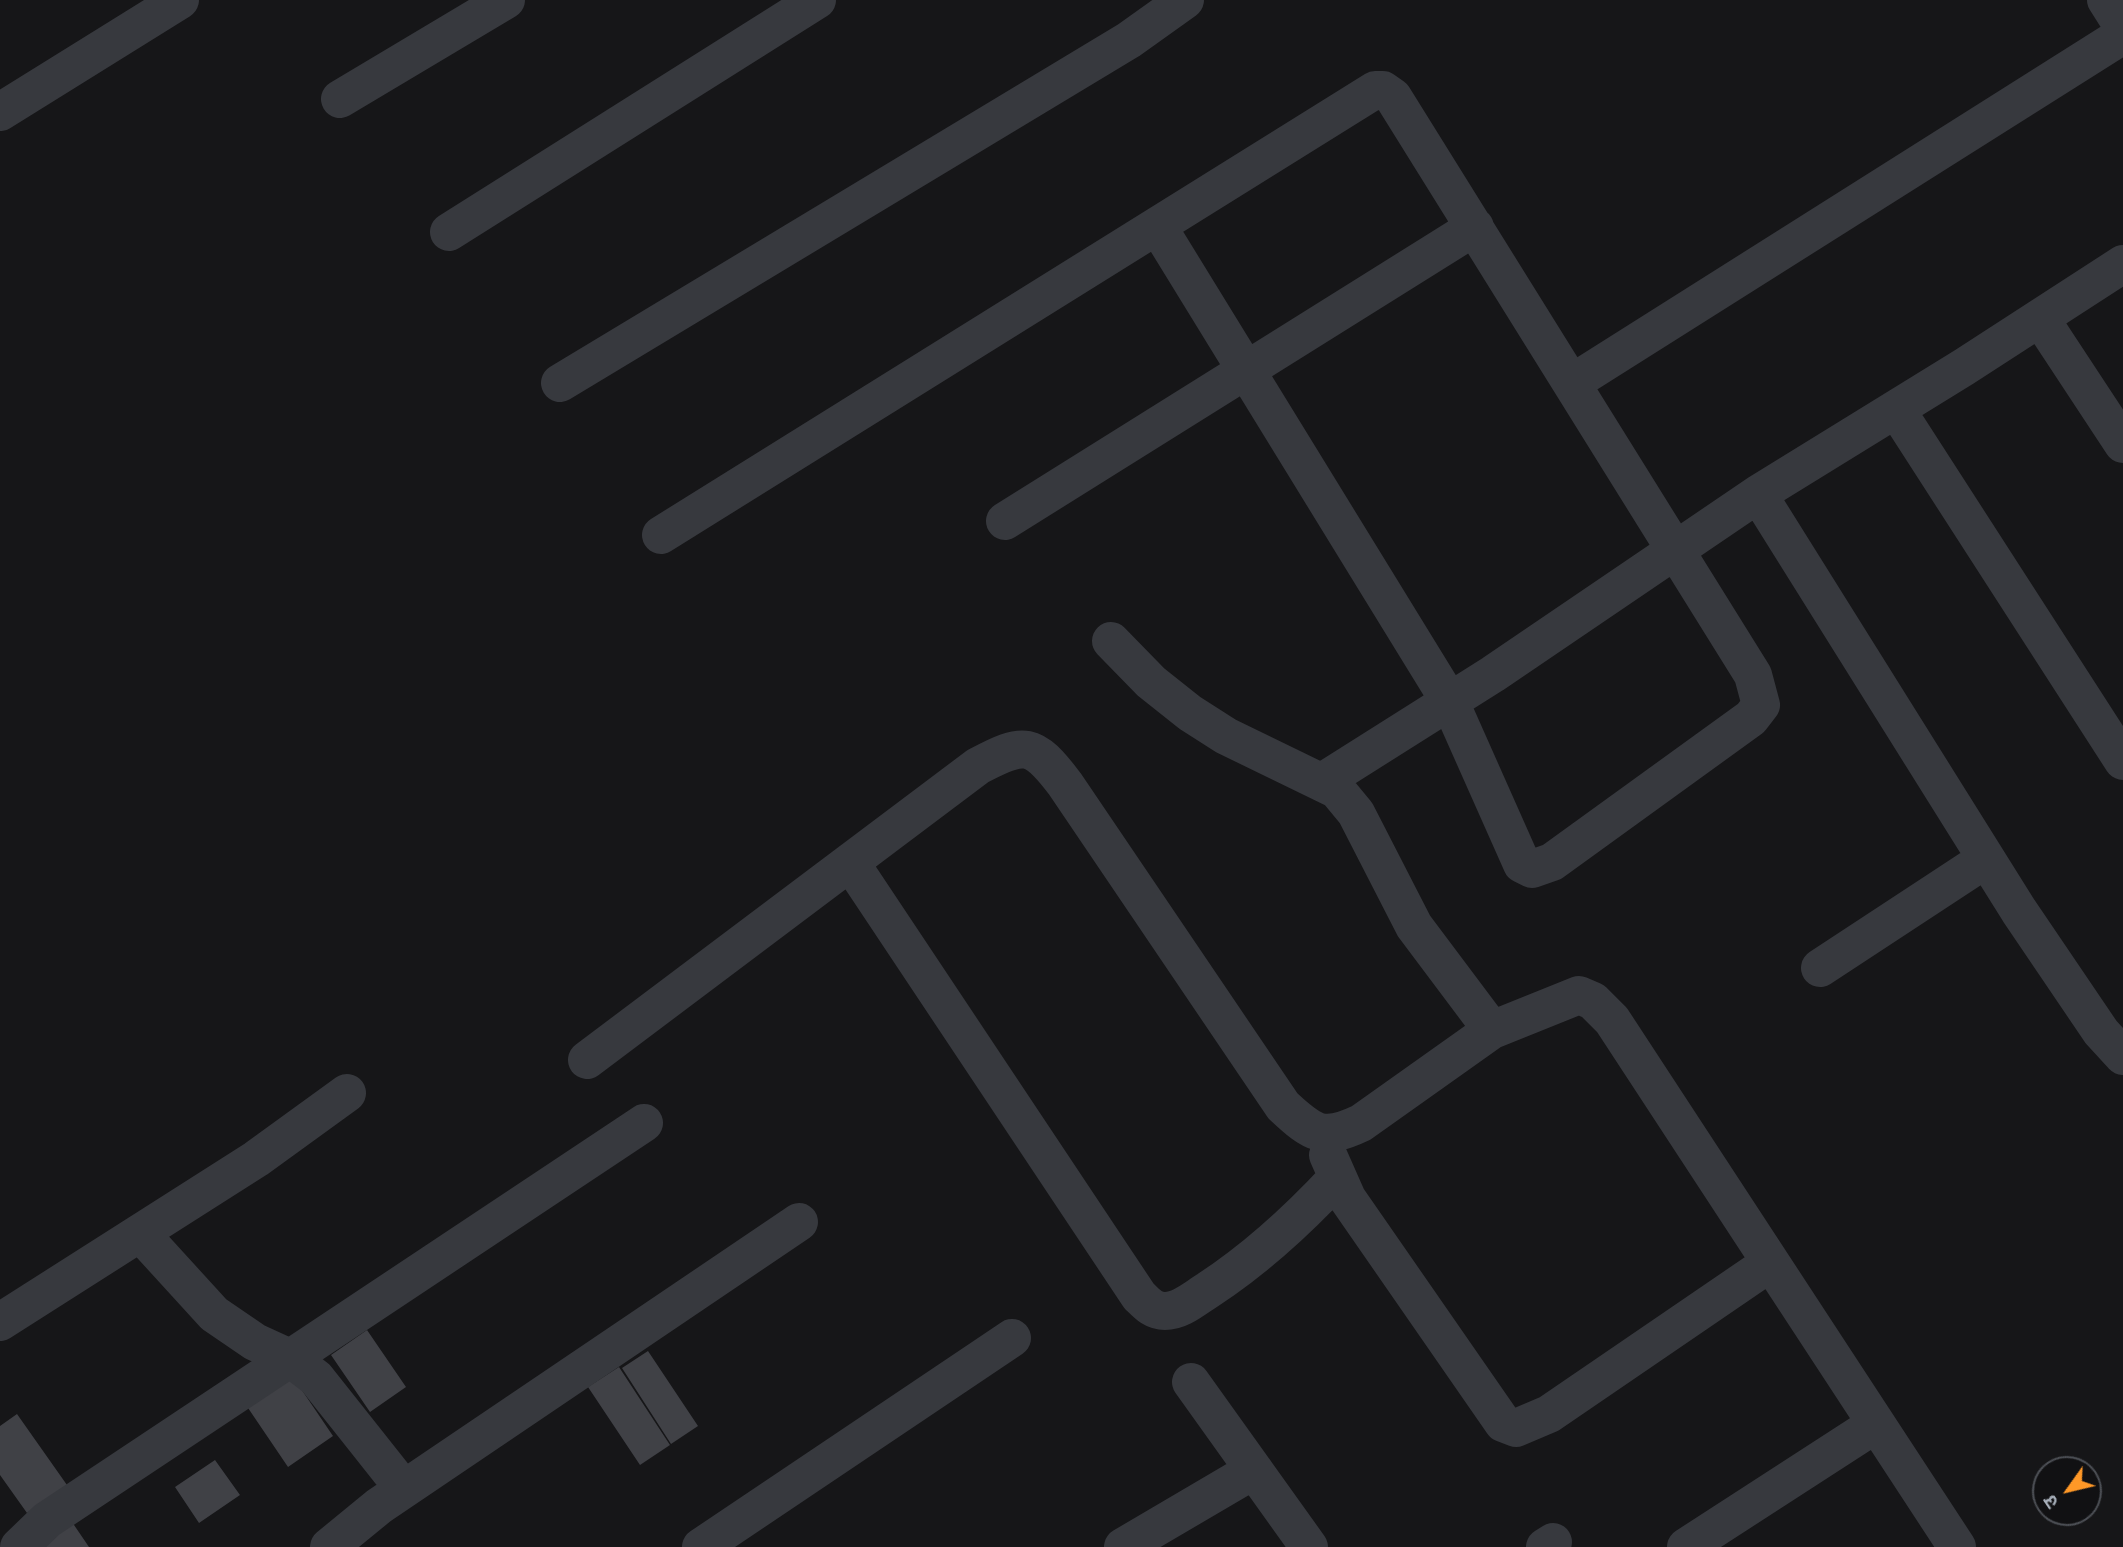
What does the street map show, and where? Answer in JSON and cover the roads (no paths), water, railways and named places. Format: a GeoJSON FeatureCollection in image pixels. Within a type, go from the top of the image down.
{"type":"FeatureCollection","features":[{"type":"Feature","properties":{"kind":"street"},"geometry":{"type":"LineString","coordinates":[[0,112],[180,0]]}},
{"type":"Feature","properties":{"kind":"street"},"geometry":{"type":"LineString","coordinates":[[340,99],[506,0]]}},
{"type":"Feature","properties":{"kind":"street"},"geometry":{"type":"LineString","coordinates":[[449,232],[817,0]]}},
{"type":"Feature","properties":{"kind":"street"},"geometry":{"type":"LineString","coordinates":[[561,383],[1129,40],[1185,0]]}},
{"type":"Feature","properties":{"kind":"street"},"geometry":{"type":"LineString","coordinates":[[2106,0],[2123,27]]}},
{"type":"Feature","properties":{"kind":"street"},"geometry":{"type":"LineString","coordinates":[[1572,383],[2123,35]]}},
{"type":"Feature","properties":{"kind":"street"},"geometry":{"type":"LineString","coordinates":[[661,535],[1375,90],[1383,90],[1393,97],[1753,675],[1761,705],[1751,718],[1572,849],[1532,869],[1522,864],[1450,702],[1158,227]]}},
{"type":"Feature","properties":{"kind":"street"},"geometry":{"type":"LineString","coordinates":[[1005,522],[1475,228]]}},
{"type":"Feature","properties":{"kind":"street"},"geometry":{"type":"LineString","coordinates":[[1322,782],[1450,702],[1758,494],[2123,264]]}},
{"type":"Feature","properties":{"kind":"street"},"geometry":{"type":"LineString","coordinates":[[2040,318],[2123,444]]}},
{"type":"Feature","properties":{"kind":"street"},"geometry":{"type":"LineString","coordinates":[[1896,409],[2123,761]]}},
{"type":"Feature","properties":{"kind":"street"},"geometry":{"type":"LineString","coordinates":[[1758,494],[1986,859],[2101,1032],[2123,1056]]}},
{"type":"Feature","properties":{"kind":"street"},"geometry":{"type":"LineString","coordinates":[[1111,641],[1151,681],[1190,713],[1226,736],[1337,790],[1356,813],[1414,926],[1492,1030]]}},
{"type":"Feature","properties":{"kind":"street"},"geometry":{"type":"LineString","coordinates":[[587,1060],[978,766],[1005,751],[1028,749],[1044,757],[1283,1106],[1303,1125],[1322,1135],[1337,1135],[1361,1123],[1492,1030],[1579,995],[1593,1001],[1612,1020],[1956,1547]]}},
{"type":"Feature","properties":{"kind":"street"},"geometry":{"type":"LineString","coordinates":[[1820,968],[1986,859]]}},
{"type":"Feature","properties":{"kind":"street"},"geometry":{"type":"LineString","coordinates":[[850,862],[1139,1296],[1153,1310],[1168,1311],[1184,1306],[1247,1265],[1294,1223],[1337,1178]]}},
{"type":"Feature","properties":{"kind":"street"},"geometry":{"type":"LineString","coordinates":[[0,1322],[256,1159],[347,1093]]}},
{"type":"Feature","properties":{"kind":"street"},"geometry":{"type":"LineString","coordinates":[[19,1547],[47,1520],[644,1123]]}},
{"type":"Feature","properties":{"kind":"street"},"geometry":{"type":"LineString","coordinates":[[1322,1135],[1347,1198],[1503,1423],[1516,1428],[1549,1414],[1770,1263]]}},
{"type":"Feature","properties":{"kind":"street"},"geometry":{"type":"LineString","coordinates":[[329,1547],[404,1489],[799,1222]]}},
{"type":"Feature","properties":{"kind":"street"},"geometry":{"type":"LineString","coordinates":[[141,1234],[214,1314],[255,1342],[290,1358],[316,1378],[340,1404],[404,1489]]}},
{"type":"Feature","properties":{"kind":"street"},"geometry":{"type":"LineString","coordinates":[[701,1547],[1012,1338]]}},
{"type":"Feature","properties":{"kind":"street"},"geometry":{"type":"LineString","coordinates":[[1191,1382],[1309,1547]]}},
{"type":"Feature","properties":{"kind":"street"},"geometry":{"type":"LineString","coordinates":[[1686,1547],[1876,1424]]}},
{"type":"Feature","properties":{"kind":"street"},"geometry":{"type":"LineString","coordinates":[[1123,1547],[1254,1470]]}}]}
